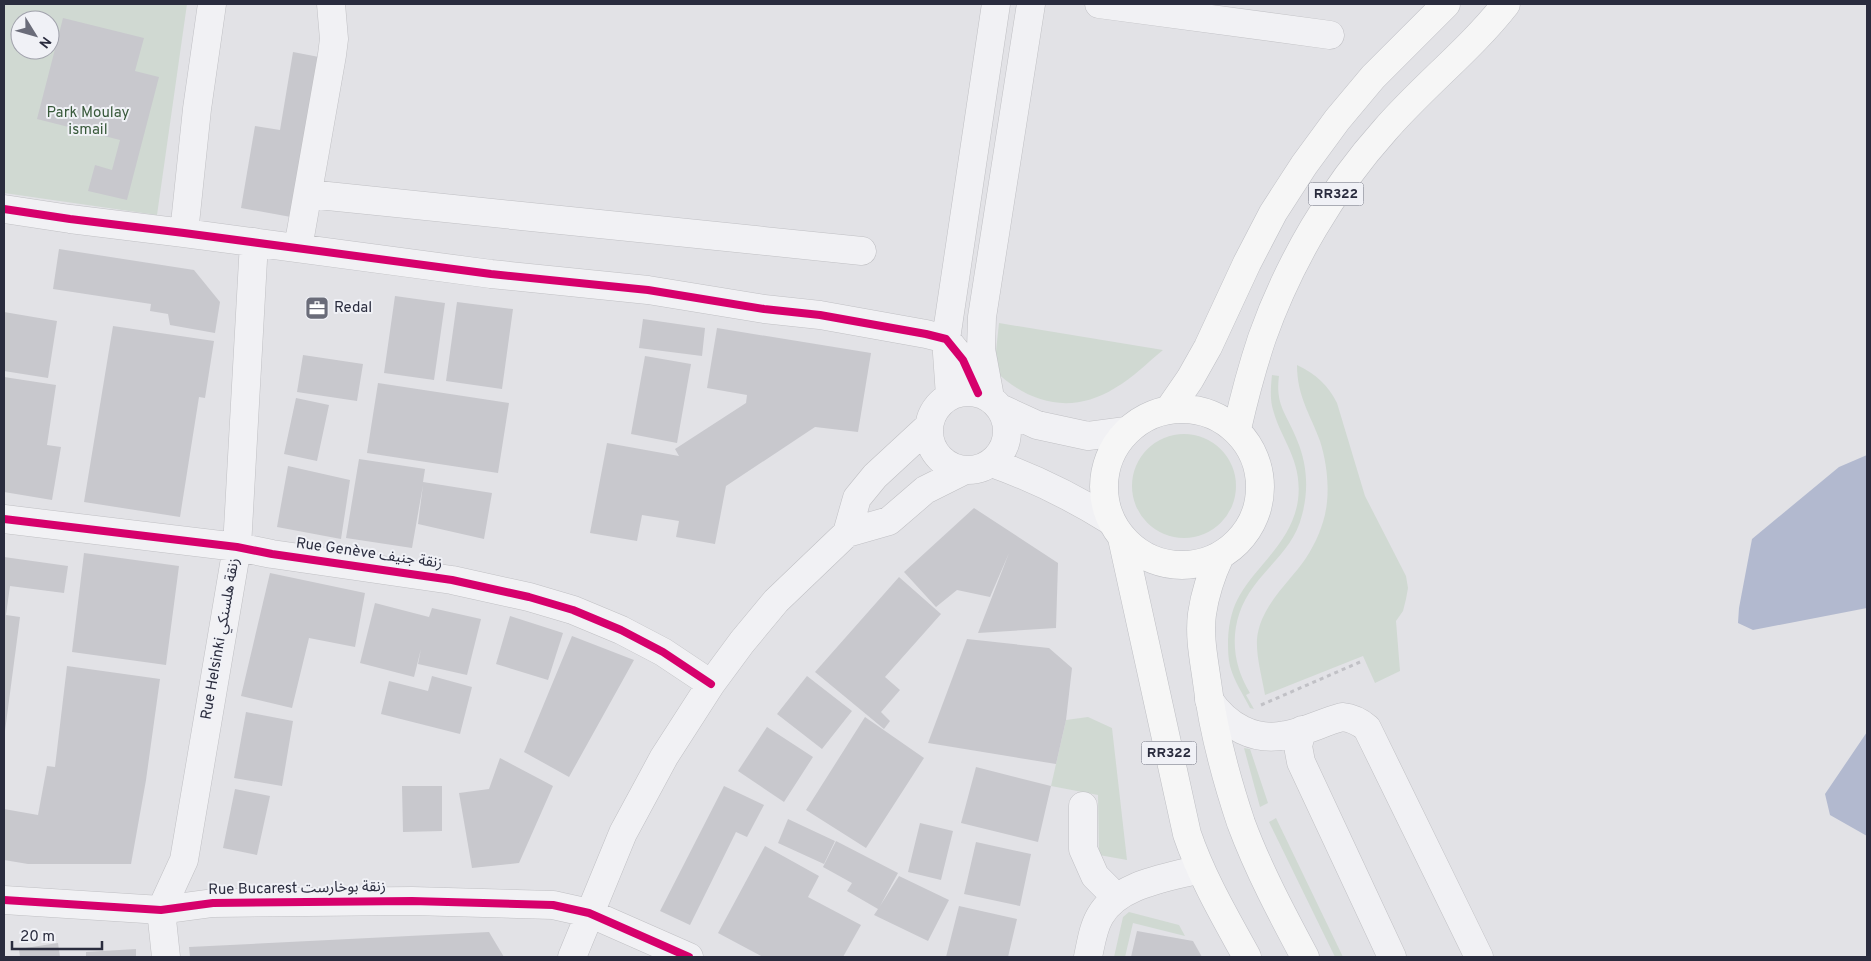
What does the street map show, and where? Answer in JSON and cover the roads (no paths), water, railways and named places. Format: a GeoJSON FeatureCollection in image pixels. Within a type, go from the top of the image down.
{"type":"FeatureCollection","features":[{"type":"Feature","properties":{"kind":"main road","name":"RR322"},"geometry":{"type":"LineString","coordinates":[[1170,408],[1190,379],[1208,347],[1273,213],[1304,166],[1336,120],[1373,77],[1446,4]]}},
{"type":"Feature","properties":{"kind":"main road","name":"RR322"},"geometry":{"type":"LineString","coordinates":[[1237,429],[1248,382],[1277,301],[1302,249],[1326,208],[1384,130],[1416,96],[1488,28],[1506,4]]}},
{"type":"Feature","properties":{"kind":"main road","name":"RR322"},"geometry":{"type":"LineString","coordinates":[[1117,529],[1138,552],[1157,562],[1178,566],[1200,564],[1220,556],[1239,541],[1254,520],[1261,497],[1260,472],[1252,449],[1237,429],[1224,419],[1210,412],[1194,408],[1170,408],[1146,416],[1126,431],[1112,451],[1105,474],[1104,498],[1117,529],[1135,592],[1181,814],[1200,869],[1213,897],[1247,957]]}},
{"type":"Feature","properties":{"kind":"main road","name":"RR322"},"geometry":{"type":"LineString","coordinates":[[1220,556],[1211,575],[1205,595],[1202,616],[1201,637],[1209,700],[1229,783],[1242,824],[1274,898],[1305,957]]}},
{"type":"Feature","properties":{"kind":"street"},"geometry":{"type":"LineString","coordinates":[[184,233],[197,109],[212,4]]}},
{"type":"Feature","properties":{"kind":"street"},"geometry":{"type":"LineString","coordinates":[[298,248],[332,55],[334,39],[331,4]]}},
{"type":"Feature","properties":{"kind":"street"},"geometry":{"type":"LineString","coordinates":[[950,396],[946,339],[996,4]]}},
{"type":"Feature","properties":{"kind":"street"},"geometry":{"type":"LineString","coordinates":[[990,400],[981,349],[982,316],[1031,4]]}},
{"type":"Feature","properties":{"kind":"street"},"geometry":{"type":"LineString","coordinates":[[1099,4],[1330,35]]}},
{"type":"Feature","properties":{"kind":"street"},"geometry":{"type":"LineString","coordinates":[[308,194],[862,252]]}},
{"type":"Feature","properties":{"kind":"street"},"geometry":{"type":"LineString","coordinates":[[4,209],[491,274],[648,290],[764,309],[820,315],[946,339],[964,360],[990,400],[1006,419],[1008,431],[1006,444],[1000,455],[992,463],[983,468],[963,471],[925,490],[889,521],[847,532]]}},
{"type":"Feature","properties":{"kind":"street","name":"Rue Helsinki زنقة هلسنكي"},"geometry":{"type":"LineString","coordinates":[[161,910],[184,860],[236,547],[254,242]]}},
{"type":"Feature","properties":{"kind":"street"},"geometry":{"type":"LineString","coordinates":[[572,957],[623,833],[664,757],[711,684],[776,601],[847,532],[857,498],[875,476],[928,427],[939,404],[950,396],[959,393],[990,400],[1037,425],[1088,436],[1126,431]]}},
{"type":"Feature","properties":{"kind":"street"},"geometry":{"type":"LineString","coordinates":[[928,427],[929,439],[937,456],[951,467],[963,471]]}},
{"type":"Feature","properties":{"kind":"street"},"geometry":{"type":"LineString","coordinates":[[992,463],[1048,485],[1080,502],[1117,529]]}},
{"type":"Feature","properties":{"kind":"street","name":"Rue Genève زنقة جنيف"},"geometry":{"type":"LineString","coordinates":[[4,519],[236,547],[452,580],[528,597],[573,610],[622,630],[663,652],[711,684]]}},
{"type":"Feature","properties":{"kind":"street"},"geometry":{"type":"LineString","coordinates":[[1209,700],[1226,721],[1249,733],[1262,736],[1275,737],[1342,717],[1351,718],[1367,728],[1479,957]]}},
{"type":"Feature","properties":{"kind":"street"},"geometry":{"type":"LineString","coordinates":[[1302,730],[1298,746],[1301,762],[1392,957]]}},
{"type":"Feature","properties":{"kind":"street"},"geometry":{"type":"LineString","coordinates":[[1083,806],[1083,848],[1095,876],[1116,897]]}},
{"type":"Feature","properties":{"kind":"street"},"geometry":{"type":"LineString","coordinates":[[1088,957],[1094,928],[1107,906],[1116,897],[1127,890],[1139,886],[1200,869]]}},
{"type":"Feature","properties":{"kind":"street","name":"Rue Bucarest زنقة بوخارست"},"geometry":{"type":"LineString","coordinates":[[4,900],[161,910],[213,903],[412,902],[553,905],[590,914],[689,957]]}},
{"type":"Feature","properties":{"kind":"street"},"geometry":{"type":"LineString","coordinates":[[161,910],[166,957]]}},
{"type":"Feature","properties":{"kind":"water"},"geometry":{"type":"Polygon","coordinates":[[[1867,455],[1867,608],[1753,630],[1738,623],[1752,539],[1839,467],[1867,455]]]}},
{"type":"Feature","properties":{"kind":"water"},"geometry":{"type":"Polygon","coordinates":[[[1867,732],[1867,836],[1830,815],[1825,794],[1867,732]]]}},
{"type":"Feature","properties":{"kind":"place","name":"Redal"},"geometry":{"type":"Point","coordinates":[317,308]}},
{"type":"Feature","properties":{"kind":"park label","name":"Park Moulay ismail"},"geometry":{"type":"Point","coordinates":[88,122]}}]}
